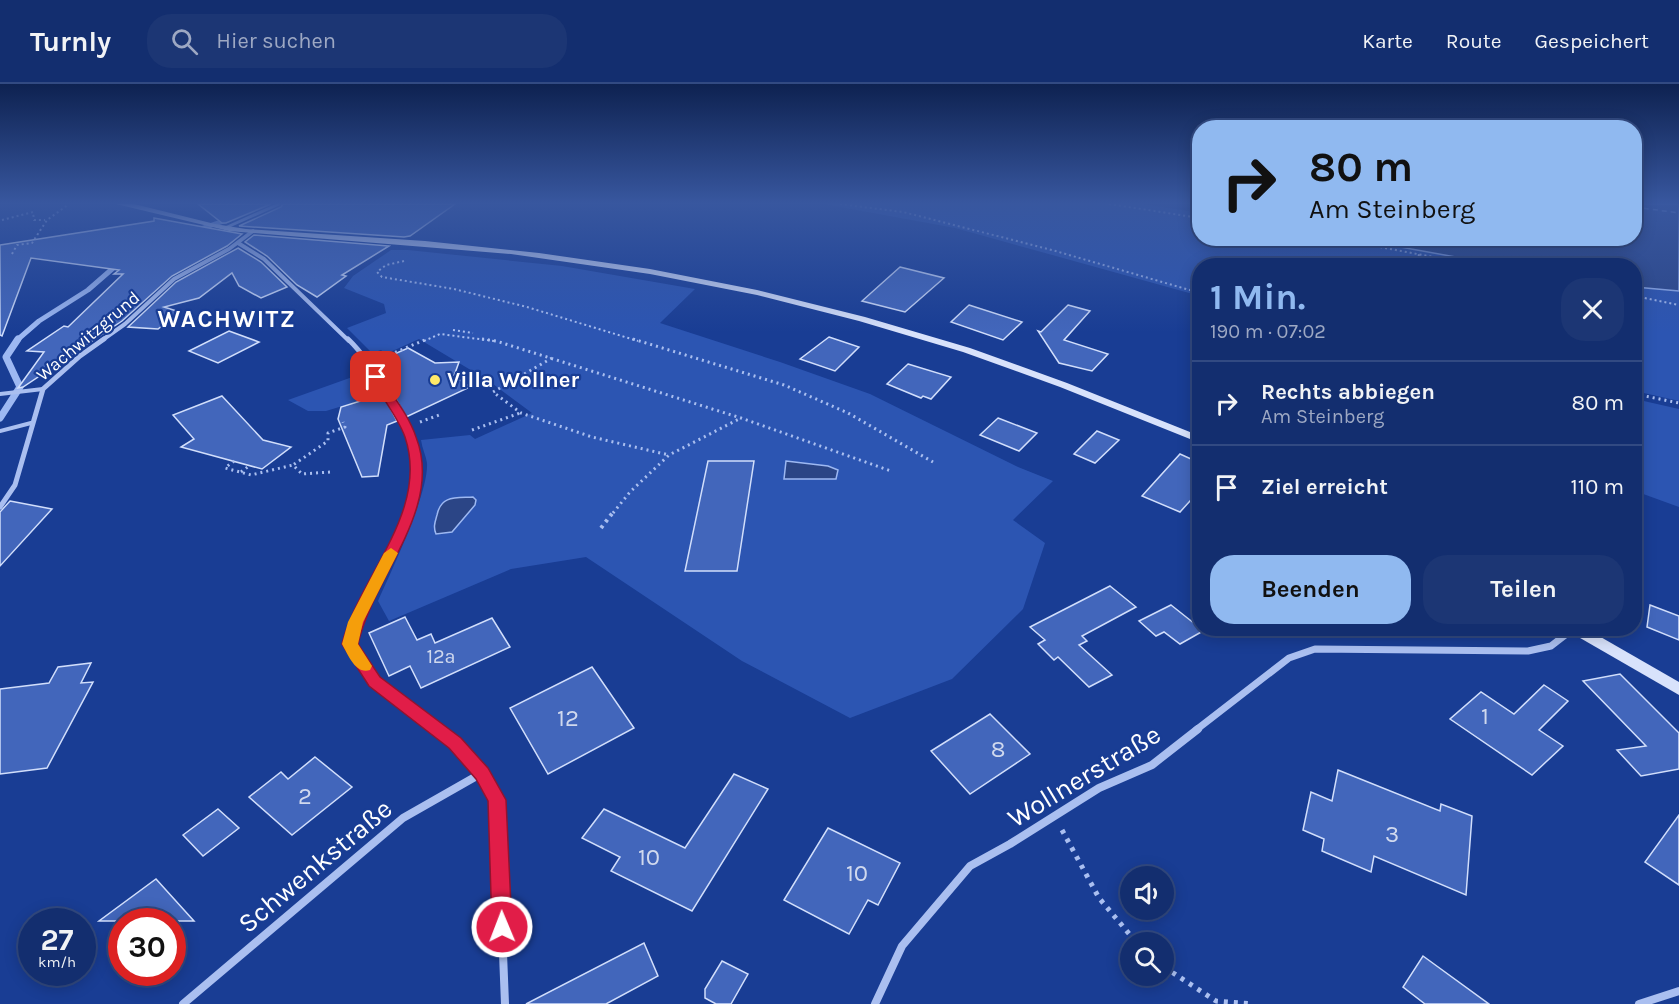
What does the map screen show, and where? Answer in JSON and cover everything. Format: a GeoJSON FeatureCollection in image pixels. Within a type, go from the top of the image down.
{"type":"FeatureCollection","features":[{"type":"Feature","properties":{"kind":"main road"},"geometry":{"type":"LineString","coordinates":[[450,247],[570,259],[660,273],[752,291],[852,316],[1006,364],[1192,437]]}},
{"type":"Feature","properties":{"kind":"main road"},"geometry":{"type":"LineString","coordinates":[[1585,636],[1679,689]]}},
{"type":"Feature","properties":{"kind":"street","name":"Wachwitzgrund"},"geometry":{"type":"LineString","coordinates":[[0,507],[15,484],[31,423],[43,389],[80,356],[125,324],[174,279],[231,247]]}},
{"type":"Feature","properties":{"kind":"street"},"geometry":{"type":"LineString","coordinates":[[244,247],[264,259],[357,348],[410,435],[417,464],[415,490],[395,546],[355,622],[350,644],[375,682],[455,743],[482,773],[497,800],[505,1004]]}},
{"type":"Feature","properties":{"kind":"street","name":"Wollnerstraße"},"geometry":{"type":"LineString","coordinates":[[875,1004],[902,946],[970,866],[1099,788],[1152,765],[1289,658],[1315,650],[1528,651],[1551,646],[1564,636]]}},
{"type":"Feature","properties":{"kind":"street","name":"Schwenkstraße"},"geometry":{"type":"LineString","coordinates":[[183,1004],[403,818],[482,773]]}},
{"type":"Feature","properties":{"kind":"street"},"geometry":{"type":"LineString","coordinates":[[1639,1004],[1679,991]]}},
{"type":"Feature","properties":{"kind":"lane"},"geometry":{"type":"LineString","coordinates":[[0,394],[43,389]]}},
{"type":"Feature","properties":{"kind":"lane"},"geometry":{"type":"LineString","coordinates":[[0,431],[31,423]]}},
{"type":"Feature","properties":{"kind":"path"},"geometry":{"type":"LineString","coordinates":[[12,254],[15,247]]}},
{"type":"Feature","properties":{"kind":"path"},"geometry":{"type":"LineString","coordinates":[[1040,247],[1192,291]]}},
{"type":"Feature","properties":{"kind":"path"},"geometry":{"type":"LineString","coordinates":[[1380,247],[1440,258]]}},
{"type":"Feature","properties":{"kind":"path"},"geometry":{"type":"LineString","coordinates":[[1418,258],[1419,254]]}},
{"type":"Feature","properties":{"kind":"path"},"geometry":{"type":"LineString","coordinates":[[405,261],[389,264],[380,268],[376,273],[382,277],[454,289],[527,307],[784,385],[848,413],[933,462]]}},
{"type":"Feature","properties":{"kind":"path"},"geometry":{"type":"LineString","coordinates":[[1642,297],[1679,305]]}},
{"type":"Feature","properties":{"kind":"path"},"geometry":{"type":"LineString","coordinates":[[453,330],[473,333]]}},
{"type":"Feature","properties":{"kind":"path"},"geometry":{"type":"LineString","coordinates":[[457,337],[461,333]]}},
{"type":"Feature","properties":{"kind":"path"},"geometry":{"type":"LineString","coordinates":[[388,355],[440,334],[496,340],[741,418],[891,471]]}},
{"type":"Feature","properties":{"kind":"path"},"geometry":{"type":"LineString","coordinates":[[553,357],[493,393],[521,413],[592,437],[669,455]]}},
{"type":"Feature","properties":{"kind":"path"},"geometry":{"type":"LineString","coordinates":[[1642,395],[1679,403]]}},
{"type":"Feature","properties":{"kind":"path"},"geometry":{"type":"LineString","coordinates":[[472,430],[521,413]]}},
{"type":"Feature","properties":{"kind":"path"},"geometry":{"type":"LineString","coordinates":[[417,423],[442,414]]}},
{"type":"Feature","properties":{"kind":"path"},"geometry":{"type":"LineString","coordinates":[[601,528],[630,492],[669,455],[741,418]]}},
{"type":"Feature","properties":{"kind":"path"},"geometry":{"type":"LineString","coordinates":[[234,461],[225,468],[251,475],[292,465],[328,441],[328,433],[345,427],[344,422]]}},
{"type":"Feature","properties":{"kind":"path"},"geometry":{"type":"LineString","coordinates":[[292,465],[302,474],[330,472]]}},
{"type":"Feature","properties":{"kind":"path"},"geometry":{"type":"LineString","coordinates":[[240,472],[249,466]]}},
{"type":"Feature","properties":{"kind":"path"},"geometry":{"type":"LineString","coordinates":[[1054,816],[1099,898],[1128,932]]}},
{"type":"Feature","properties":{"kind":"path"},"geometry":{"type":"LineString","coordinates":[[1174,974],[1216,1001],[1253,1004]]}},
{"type":"Feature","properties":{"kind":"shaded area"},"geometry":{"type":"Polygon","coordinates":[[[1023,247],[1400,247],[1461,258],[1192,258],[1192,294],[1023,247]]]}},
{"type":"Feature","properties":{"kind":"shaded area"},"geometry":{"type":"Polygon","coordinates":[[[1400,247],[1679,247],[1679,291],[1642,288],[1642,258],[1461,258],[1400,247]]]}},
{"type":"Feature","properties":{"kind":"shaded area"},"geometry":{"type":"Polygon","coordinates":[[[391,250],[562,266],[695,289],[660,323],[870,394],[1018,467],[1053,481],[1013,520],[1045,543],[1023,609],[952,679],[850,718],[742,661],[586,557],[511,569],[389,621],[378,601],[422,493],[427,463],[421,440],[470,435],[475,439],[532,413],[489,381],[419,339],[386,354],[381,350],[372,353],[347,328],[386,313],[384,304],[344,288],[353,276],[391,250]]]}},
{"type":"Feature","properties":{"kind":"shaded area"},"geometry":{"type":"Polygon","coordinates":[[[1642,288],[1679,291],[1679,401],[1642,393],[1642,288]]]}},
{"type":"Feature","properties":{"kind":"shaded area"},"geometry":{"type":"Polygon","coordinates":[[[358,375],[369,398],[326,411],[308,411],[288,400],[358,375]]]}},
{"type":"Feature","properties":{"kind":"shaded area"},"geometry":{"type":"Polygon","coordinates":[[[1642,401],[1679,409],[1679,507],[1642,494],[1642,401]]]}},
{"type":"Feature","properties":{"kind":"shaded area"},"geometry":{"type":"Polygon","coordinates":[[[786,461],[828,466],[838,470],[836,479],[784,479],[786,461]]]}},
{"type":"Feature","properties":{"kind":"shaded area"},"geometry":{"type":"Polygon","coordinates":[[[473,497],[476,500],[475,505],[452,532],[436,534],[435,522],[442,504],[450,499],[473,497]]]}},
{"type":"Feature","properties":{"kind":"building"},"geometry":{"type":"Polygon","coordinates":[[[0,247],[225,247],[172,276],[122,321],[23,387],[18,388],[44,352],[27,351],[64,326],[68,327],[123,274],[114,274],[119,270],[31,258],[2,336],[0,335],[0,247]]]}},
{"type":"Feature","properties":{"kind":"building"},"geometry":{"type":"Polygon","coordinates":[[[253,247],[387,247],[342,275],[346,276],[317,297],[297,285],[267,256],[253,247]]]}},
{"type":"Feature","properties":{"kind":"building"},"geometry":{"type":"Polygon","coordinates":[[[238,248],[261,262],[287,287],[261,298],[239,286],[232,273],[199,298],[164,307],[180,312],[158,329],[128,327],[176,282],[238,248]]]}},
{"type":"Feature","properties":{"kind":"building"},"geometry":{"type":"Polygon","coordinates":[[[900,267],[944,278],[905,312],[862,301],[900,267]]]}},
{"type":"Feature","properties":{"kind":"building"},"geometry":{"type":"Polygon","coordinates":[[[969,305],[1022,322],[1003,340],[951,322],[969,305]]]}},
{"type":"Feature","properties":{"kind":"building"},"geometry":{"type":"Polygon","coordinates":[[[1068,305],[1090,311],[1064,340],[1108,354],[1092,371],[1059,363],[1038,331],[1041,332],[1068,305]]]}},
{"type":"Feature","properties":{"kind":"building"},"geometry":{"type":"Polygon","coordinates":[[[229,331],[259,342],[218,363],[189,351],[229,331]]]}},
{"type":"Feature","properties":{"kind":"building"},"geometry":{"type":"Polygon","coordinates":[[[829,337],[859,347],[835,371],[800,359],[829,337]]]}},
{"type":"Feature","properties":{"kind":"building","name":"Villa Wollner"},"geometry":{"type":"Polygon","coordinates":[[[408,348],[435,363],[459,362],[454,376],[470,387],[406,417],[386,381],[393,367],[383,359],[408,348]]]}},
{"type":"Feature","properties":{"kind":"building"},"geometry":{"type":"Polygon","coordinates":[[[908,364],[951,377],[931,399],[923,396],[921,398],[887,384],[908,364]]]}},
{"type":"Feature","properties":{"kind":"building"},"geometry":{"type":"Polygon","coordinates":[[[383,394],[397,421],[387,425],[378,476],[362,477],[338,419],[341,407],[383,394]]]}},
{"type":"Feature","properties":{"kind":"building"},"geometry":{"type":"Polygon","coordinates":[[[222,396],[263,440],[291,447],[262,469],[181,447],[194,439],[173,415],[222,396]]]}},
{"type":"Feature","properties":{"kind":"building"},"geometry":{"type":"Polygon","coordinates":[[[998,418],[1037,433],[1019,451],[980,435],[998,418]]]}},
{"type":"Feature","properties":{"kind":"building"},"geometry":{"type":"Polygon","coordinates":[[[1097,431],[1119,440],[1095,463],[1074,454],[1097,431]]]}},
{"type":"Feature","properties":{"kind":"building"},"geometry":{"type":"Polygon","coordinates":[[[1180,454],[1192,459],[1192,499],[1180,512],[1142,496],[1180,454]]]}},
{"type":"Feature","properties":{"kind":"building"},"geometry":{"type":"Polygon","coordinates":[[[708,461],[754,461],[737,571],[685,571],[708,461]]]}},
{"type":"Feature","properties":{"kind":"building"},"geometry":{"type":"Polygon","coordinates":[[[10,501],[52,509],[0,566],[0,512],[10,501]]]}},
{"type":"Feature","properties":{"kind":"building"},"geometry":{"type":"Polygon","coordinates":[[[1110,586],[1136,607],[1082,636],[1087,641],[1079,645],[1112,675],[1089,687],[1058,657],[1054,660],[1038,644],[1045,640],[1030,627],[1110,586]]]}},
{"type":"Feature","properties":{"kind":"building"},"geometry":{"type":"Polygon","coordinates":[[[1171,605],[1192,622],[1192,636],[1194,636],[1180,644],[1164,632],[1156,636],[1139,621],[1171,605]]]}},
{"type":"Feature","properties":{"kind":"building"},"geometry":{"type":"Polygon","coordinates":[[[1650,605],[1679,616],[1679,640],[1647,627],[1650,605]]]}},
{"type":"Feature","properties":{"kind":"building"},"geometry":{"type":"Polygon","coordinates":[[[405,617],[417,640],[431,634],[435,643],[492,618],[510,647],[421,688],[410,666],[389,676],[369,633],[405,617]]]}},
{"type":"Feature","properties":{"kind":"building"},"geometry":{"type":"Polygon","coordinates":[[[91,663],[81,683],[93,682],[47,768],[0,774],[0,689],[49,683],[58,667],[91,663]]]}},
{"type":"Feature","properties":{"kind":"building"},"geometry":{"type":"Polygon","coordinates":[[[592,667],[634,728],[548,774],[510,708],[592,667]]]}},
{"type":"Feature","properties":{"kind":"building"},"geometry":{"type":"Polygon","coordinates":[[[1620,674],[1679,733],[1679,769],[1641,776],[1617,750],[1646,746],[1583,681],[1620,674]]]}},
{"type":"Feature","properties":{"kind":"building"},"geometry":{"type":"Polygon","coordinates":[[[1544,685],[1568,701],[1539,730],[1563,746],[1532,775],[1450,719],[1481,692],[1514,714],[1544,685]]]}},
{"type":"Feature","properties":{"kind":"building"},"geometry":{"type":"Polygon","coordinates":[[[990,714],[1030,754],[970,794],[931,751],[990,714]]]}},
{"type":"Feature","properties":{"kind":"building"},"geometry":{"type":"Polygon","coordinates":[[[315,757],[352,787],[292,835],[249,797],[281,772],[288,779],[315,757]]]}},
{"type":"Feature","properties":{"kind":"building"},"geometry":{"type":"Polygon","coordinates":[[[1338,770],[1440,811],[1441,804],[1472,816],[1466,895],[1374,856],[1371,872],[1322,851],[1324,839],[1303,830],[1311,792],[1332,801],[1338,770]]]}},
{"type":"Feature","properties":{"kind":"building"},"geometry":{"type":"Polygon","coordinates":[[[734,774],[768,789],[692,911],[611,871],[620,857],[582,838],[604,809],[685,848],[734,774]]]}},
{"type":"Feature","properties":{"kind":"building"},"geometry":{"type":"Polygon","coordinates":[[[218,809],[239,828],[203,856],[183,835],[218,809]]]}},
{"type":"Feature","properties":{"kind":"building"},"geometry":{"type":"Polygon","coordinates":[[[1679,815],[1679,885],[1645,862],[1679,815]]]}},
{"type":"Feature","properties":{"kind":"building"},"geometry":{"type":"Polygon","coordinates":[[[828,828],[900,863],[878,905],[868,900],[849,934],[784,900],[828,828]]]}},
{"type":"Feature","properties":{"kind":"building"},"geometry":{"type":"Polygon","coordinates":[[[156,879],[182,908],[117,908],[156,879]]]}},
{"type":"Feature","properties":{"kind":"building"},"geometry":{"type":"Polygon","coordinates":[[[186,912],[194,921],[186,921],[186,912]]]}},
{"type":"Feature","properties":{"kind":"building"},"geometry":{"type":"Polygon","coordinates":[[[108,914],[108,921],[99,921],[108,914]]]}},
{"type":"Feature","properties":{"kind":"building"},"geometry":{"type":"Polygon","coordinates":[[[644,943],[658,976],[606,1004],[526,1004],[644,943]]]}},
{"type":"Feature","properties":{"kind":"building"},"geometry":{"type":"Polygon","coordinates":[[[1423,956],[1489,1004],[1425,1004],[1403,987],[1423,956]]]}},
{"type":"Feature","properties":{"kind":"building"},"geometry":{"type":"Polygon","coordinates":[[[722,961],[748,974],[731,1004],[716,1004],[705,998],[705,989],[722,961]]]}},
{"type":"Feature","properties":{"kind":"waterway"},"geometry":{"type":"LineString","coordinates":[[18,340],[39,321],[88,290],[119,263]]}},
{"type":"Feature","properties":{"kind":"waterway"},"geometry":{"type":"LineString","coordinates":[[0,418],[20,387],[6,357],[18,340]]}},
{"type":"Feature","properties":{"kind":"slow traffic"},"geometry":{"type":"LineString","coordinates":[[365,666],[350,644],[355,622],[391,553]]}},
{"type":"Feature","properties":{"kind":"place","name":"Villa Wollner"},"geometry":{"type":"Point","coordinates":[435,380]}},
{"type":"Feature","properties":{"kind":"district","name":"WACHWITZ"},"geometry":{"type":"Point","coordinates":[227,319]}},
{"type":"Feature","properties":{"kind":"route"},"geometry":{"type":"LineString","coordinates":[[376,377],[410,435],[417,464],[415,490],[395,546],[355,622],[350,644],[375,682],[455,743],[482,773],[497,800],[502,927]]}}]}
